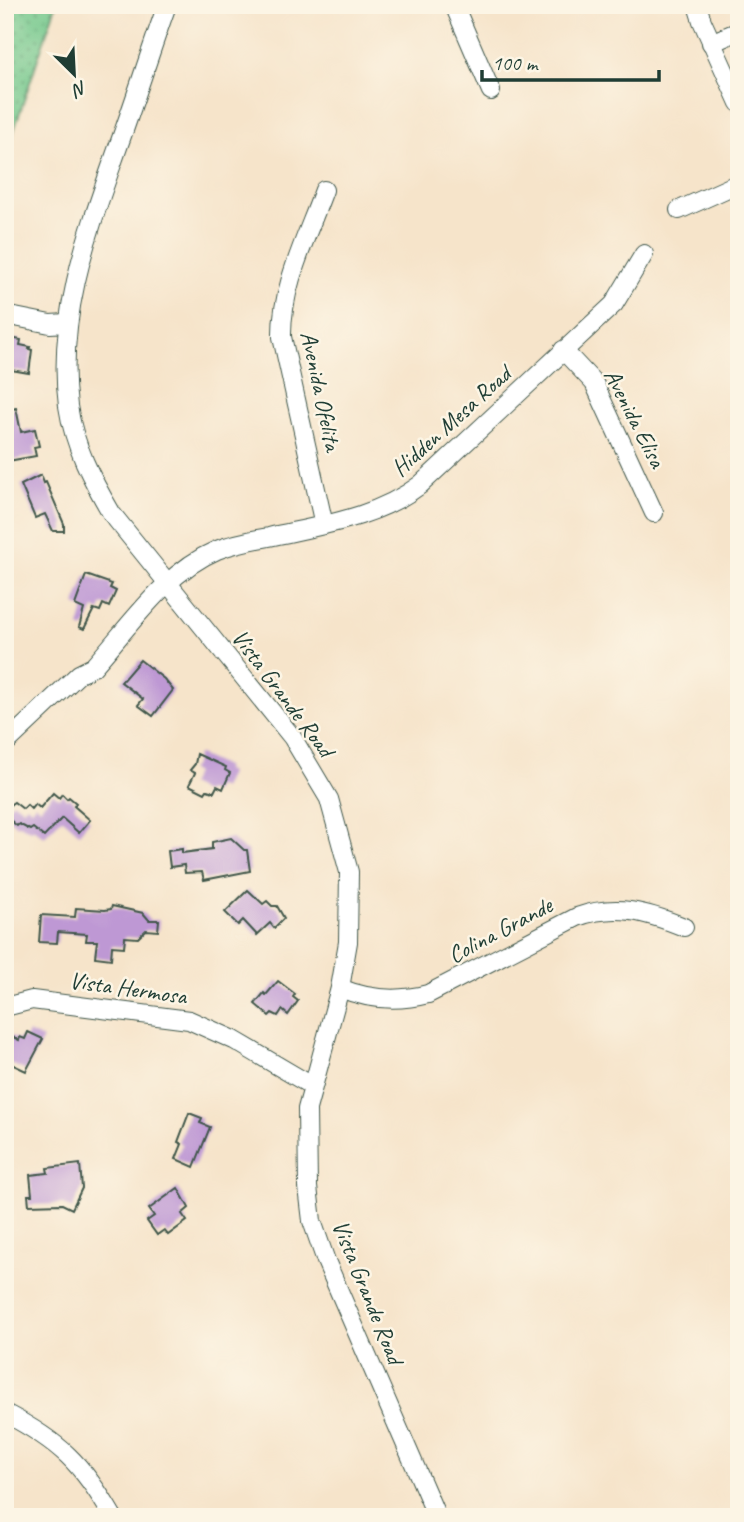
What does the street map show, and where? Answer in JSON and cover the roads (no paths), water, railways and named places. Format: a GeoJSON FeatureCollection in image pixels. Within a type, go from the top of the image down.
{"type":"FeatureCollection","features":[{"type":"Feature","properties":{"kind":"street","name":"Vista Grande Road"},"geometry":{"type":"LineString","coordinates":[[167,5],[74,286],[67,323],[65,357],[68,406],[75,438],[90,478],[111,514],[292,737],[329,799],[349,872],[348,942],[340,988],[307,1109],[306,1177],[312,1222],[326,1261],[437,1517]]}},
{"type":"Feature","properties":{"kind":"street"},"geometry":{"type":"LineString","coordinates":[[454,5],[491,91]]}},
{"type":"Feature","properties":{"kind":"street"},"geometry":{"type":"LineString","coordinates":[[697,5],[711,43],[739,103]]}},
{"type":"Feature","properties":{"kind":"street"},"geometry":{"type":"LineString","coordinates":[[711,43],[739,31]]}},
{"type":"Feature","properties":{"kind":"street"},"geometry":{"type":"LineString","coordinates":[[679,210],[739,183]]}},
{"type":"Feature","properties":{"kind":"street","name":"Avenida Ofelita"},"geometry":{"type":"LineString","coordinates":[[324,190],[287,291],[282,330],[324,525]]}},
{"type":"Feature","properties":{"kind":"street","name":"Hidden Mesa Road"},"geometry":{"type":"LineString","coordinates":[[5,744],[79,674],[93,667],[167,584],[189,566],[232,545],[324,525],[377,510],[410,492],[430,477],[614,304],[643,254]]}},
{"type":"Feature","properties":{"kind":"street"},"geometry":{"type":"LineString","coordinates":[[5,315],[50,324],[67,323]]}},
{"type":"Feature","properties":{"kind":"street","name":"Avenida Elisa"},"geometry":{"type":"LineString","coordinates":[[564,350],[594,383],[654,513]]}},
{"type":"Feature","properties":{"kind":"street","name":"Colina Grande"},"geometry":{"type":"LineString","coordinates":[[340,988],[385,1000],[428,994],[577,917],[598,911],[620,909],[643,912],[684,927]]}},
{"type":"Feature","properties":{"kind":"street","name":"Vista Hermosa"},"geometry":{"type":"LineString","coordinates":[[5,1007],[32,1000],[189,1020],[249,1048],[313,1086]]}},
{"type":"Feature","properties":{"kind":"street"},"geometry":{"type":"LineString","coordinates":[[5,1413],[63,1448],[86,1474],[113,1517]]}}]}
